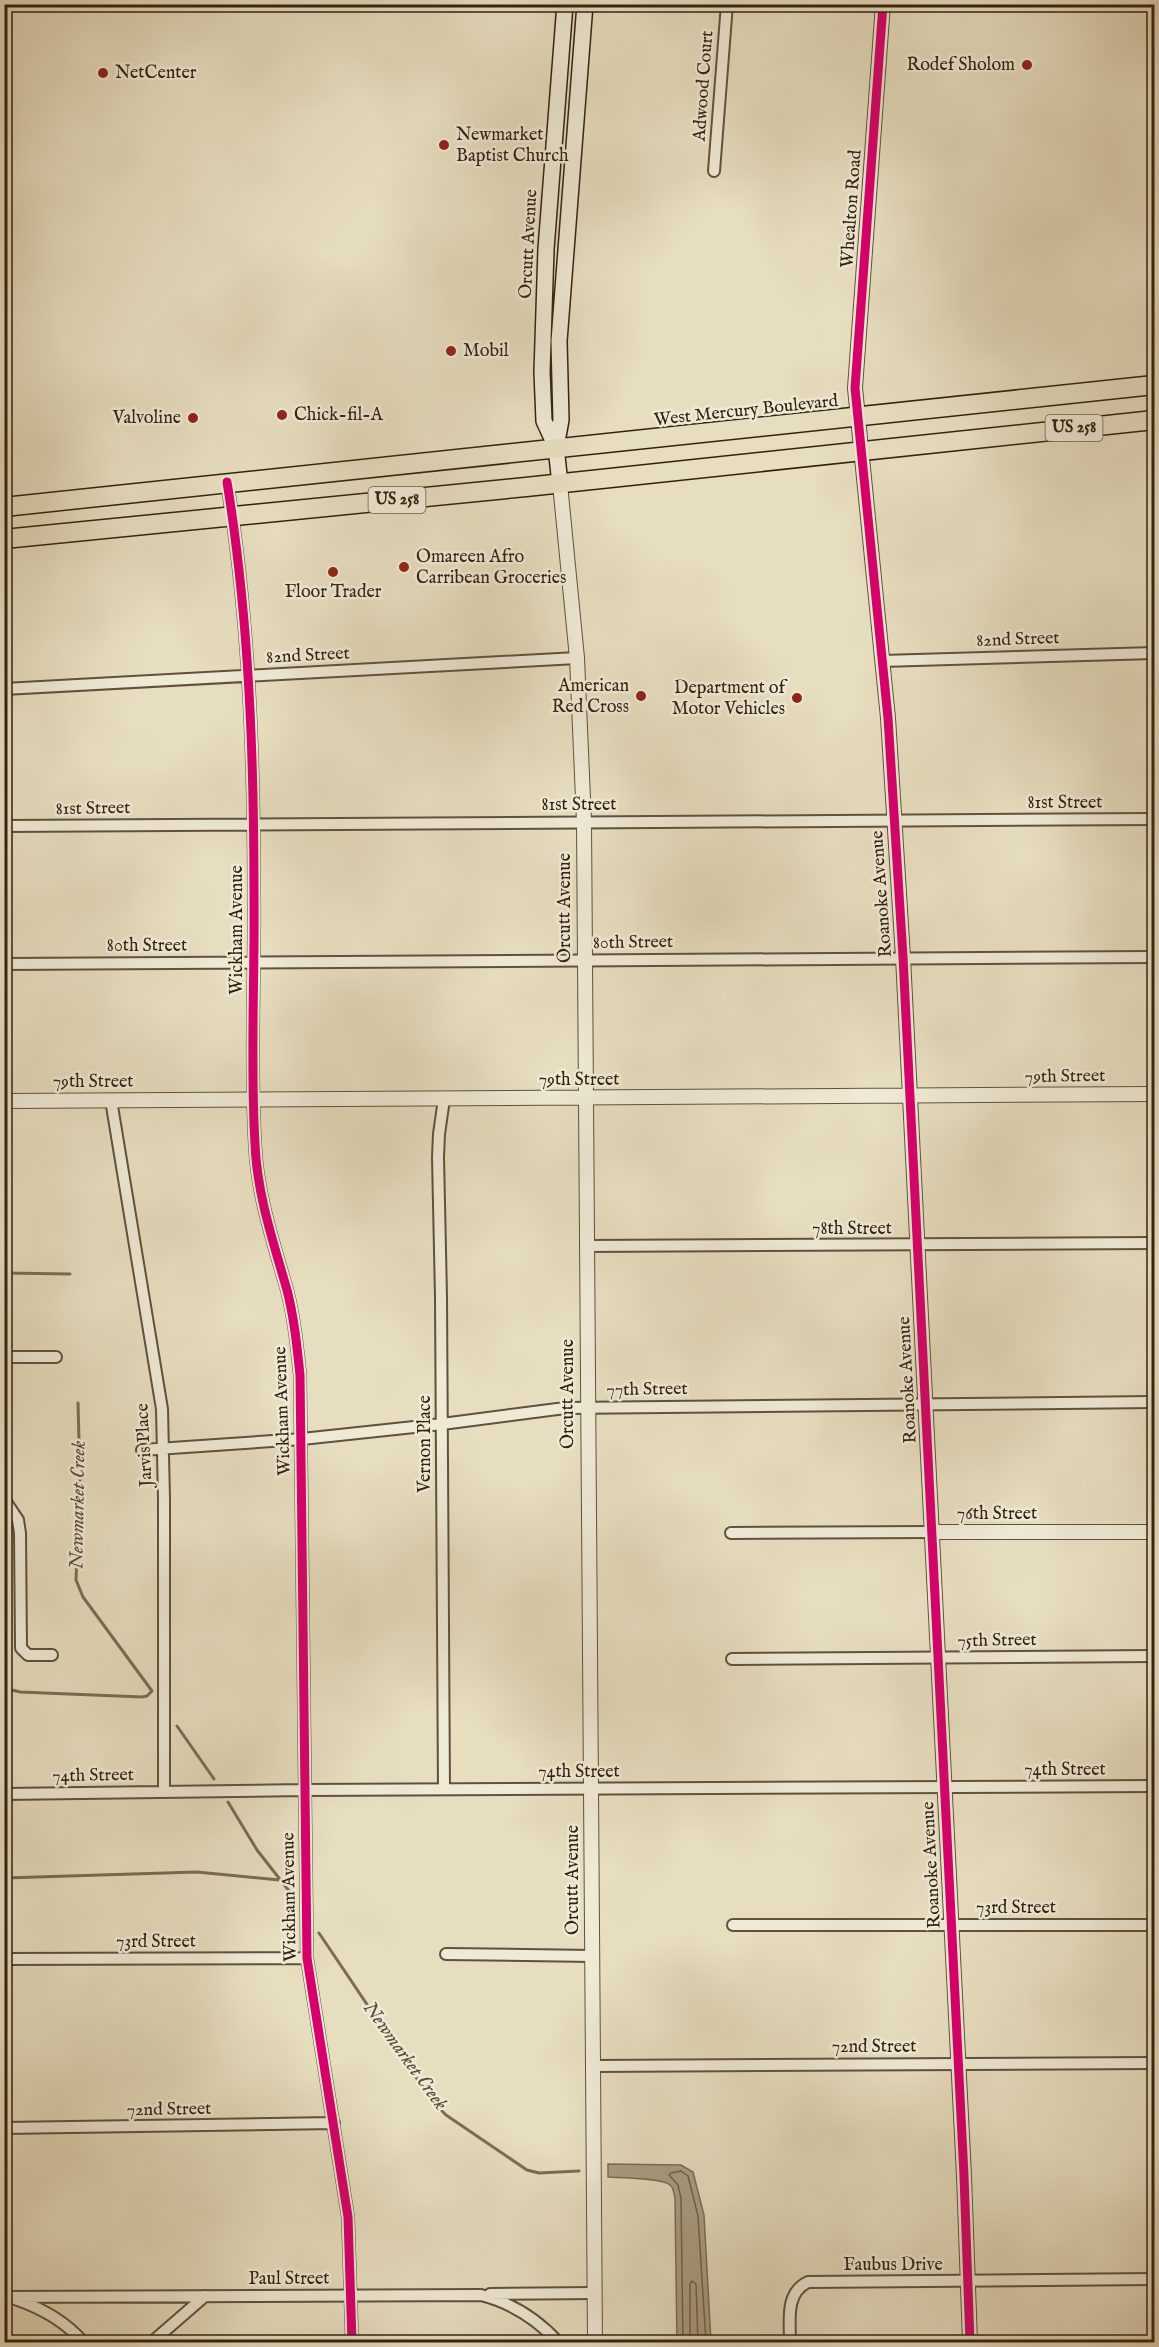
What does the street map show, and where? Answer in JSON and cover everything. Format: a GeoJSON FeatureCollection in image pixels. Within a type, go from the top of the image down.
{"type":"FeatureCollection","features":[{"type":"Feature","properties":{"kind":"highway","name":"West Mercury Boulevard"},"geometry":{"type":"LineString","coordinates":[[4,507],[1155,385]]}},
{"type":"Feature","properties":{"kind":"highway","name":"US 258"},"geometry":{"type":"LineString","coordinates":[[4,539],[1155,420]]}},
{"type":"Feature","properties":{"kind":"main road","name":"Orcutt Avenue"},"geometry":{"type":"LineString","coordinates":[[556,447],[544,421],[542,372],[550,203],[566,4]]}},
{"type":"Feature","properties":{"kind":"main road","name":"Orcutt Avenue"},"geometry":{"type":"LineString","coordinates":[[560,483],[556,447],[561,420],[559,341],[585,4]]}},
{"type":"Feature","properties":{"kind":"main road"},"geometry":{"type":"LineString","coordinates":[[550,203],[557,213],[557,250],[561,255],[566,255]]}},
{"type":"Feature","properties":{"kind":"street","name":"Adwood Court"},"geometry":{"type":"LineString","coordinates":[[714,171],[727,4]]}},
{"type":"Feature","properties":{"kind":"street","name":"Whealton Road"},"geometry":{"type":"LineString","coordinates":[[857,416],[855,388],[857,352],[883,4]]}},
{"type":"Feature","properties":{"kind":"street","name":"Roanoke Avenue"},"geometry":{"type":"LineString","coordinates":[[857,416],[882,661],[903,957],[945,1787],[970,2343]]}},
{"type":"Feature","properties":{"kind":"street","name":"Wickham Avenue"},"geometry":{"type":"LineString","coordinates":[[227,482],[248,675],[253,824],[255,1146],[262,1201],[296,1332],[300,1375],[307,1958],[348,2217],[352,2343]]}},
{"type":"Feature","properties":{"kind":"street","name":"Orcutt Avenue"},"geometry":{"type":"LineString","coordinates":[[560,483],[577,658],[584,822],[595,2343]]}},
{"type":"Feature","properties":{"kind":"street","name":"82nd Street"},"geometry":{"type":"LineString","coordinates":[[882,661],[1155,653]]}},
{"type":"Feature","properties":{"kind":"street","name":"82nd Street"},"geometry":{"type":"LineString","coordinates":[[4,689],[577,658]]}},
{"type":"Feature","properties":{"kind":"street","name":"81st Street"},"geometry":{"type":"LineString","coordinates":[[4,826],[1155,819]]}},
{"type":"Feature","properties":{"kind":"street","name":"80th Street"},"geometry":{"type":"LineString","coordinates":[[4,964],[1155,957]]}},
{"type":"Feature","properties":{"kind":"street","name":"79th Street"},"geometry":{"type":"LineString","coordinates":[[4,1101],[1155,1094]]}},
{"type":"Feature","properties":{"kind":"street","name":"Vernon Place"},"geometry":{"type":"LineString","coordinates":[[444,1099],[438,1134],[444,1789]]}},
{"type":"Feature","properties":{"kind":"street","name":"Jarvis Place"},"geometry":{"type":"LineString","coordinates":[[111,1100],[162,1409],[164,1792]]}},
{"type":"Feature","properties":{"kind":"street","name":"78th Street"},"geometry":{"type":"LineString","coordinates":[[586,1246],[1155,1244]]}},
{"type":"Feature","properties":{"kind":"street"},"geometry":{"type":"LineString","coordinates":[[4,1357],[56,1357]]}},
{"type":"Feature","properties":{"kind":"street","name":"77th Street"},"geometry":{"type":"LineString","coordinates":[[142,1450],[302,1439],[565,1408],[1155,1402]]}},
{"type":"Feature","properties":{"kind":"street"},"geometry":{"type":"LineString","coordinates":[[4,1499],[18,1520],[20,1533],[21,1648],[28,1655],[52,1655]]}},
{"type":"Feature","properties":{"kind":"street","name":"76th Street"},"geometry":{"type":"LineString","coordinates":[[731,1533],[1155,1532]]}},
{"type":"Feature","properties":{"kind":"street","name":"75th Street"},"geometry":{"type":"LineString","coordinates":[[732,1659],[1155,1656]]}},
{"type":"Feature","properties":{"kind":"street","name":"74th Street"},"geometry":{"type":"LineString","coordinates":[[4,1794],[444,1789],[1155,1786]]}},
{"type":"Feature","properties":{"kind":"street","name":"73rd Street"},"geometry":{"type":"LineString","coordinates":[[733,1925],[1155,1925]]}},
{"type":"Feature","properties":{"kind":"street"},"geometry":{"type":"LineString","coordinates":[[446,1954],[593,1956]]}},
{"type":"Feature","properties":{"kind":"street","name":"73rd Street"},"geometry":{"type":"LineString","coordinates":[[4,1959],[307,1958]]}},
{"type":"Feature","properties":{"kind":"street","name":"72nd Street"},"geometry":{"type":"LineString","coordinates":[[593,2066],[1155,2063]]}},
{"type":"Feature","properties":{"kind":"street","name":"72nd Street"},"geometry":{"type":"LineString","coordinates":[[4,2128],[334,2123]]}},
{"type":"Feature","properties":{"kind":"street","name":"Faubus Drive"},"geometry":{"type":"LineString","coordinates":[[790,2343],[791,2301],[799,2286],[808,2282],[1155,2279]]}},
{"type":"Feature","properties":{"kind":"street","name":"Paul Street"},"geometry":{"type":"LineString","coordinates":[[6,2296],[595,2293]]}},
{"type":"Feature","properties":{"kind":"street","name":"Paul Street"},"geometry":{"type":"LineString","coordinates":[[481,2295],[519,2309],[542,2326],[558,2343]]}},
{"type":"Feature","properties":{"kind":"street","name":"Paul Street"},"geometry":{"type":"LineString","coordinates":[[6,2296],[49,2314],[64,2324],[83,2343]]}},
{"type":"Feature","properties":{"kind":"street"},"geometry":{"type":"LineString","coordinates":[[152,2343],[205,2296]]}},
{"type":"Feature","properties":{"kind":"water"},"geometry":{"type":"Polygon","coordinates":[[[608,2164],[681,2165],[693,2172],[704,2215],[711,2342],[677,2342],[674,2191],[670,2185],[659,2181],[608,2177],[608,2164]]]}},
{"type":"Feature","properties":{"kind":"waterway","name":"Newmarket Creek"},"geometry":{"type":"LineString","coordinates":[[4,1273],[70,1274]]}},
{"type":"Feature","properties":{"kind":"waterway","name":"Newmarket Creek"},"geometry":{"type":"LineString","coordinates":[[4,1688],[20,1692],[142,1697],[152,1691],[83,1597],[76,1580],[80,1480],[78,1403]]}},
{"type":"Feature","properties":{"kind":"waterway","name":"Newmarket Creek"},"geometry":{"type":"LineString","coordinates":[[177,1726],[214,1779]]}},
{"type":"Feature","properties":{"kind":"waterway","name":"Newmarket Creek"},"geometry":{"type":"LineString","coordinates":[[228,1802],[257,1850],[293,1896]]}},
{"type":"Feature","properties":{"kind":"waterway"},"geometry":{"type":"LineString","coordinates":[[4,1878],[197,1872],[279,1880]]}},
{"type":"Feature","properties":{"kind":"waterway","name":"Newmarket Creek"},"geometry":{"type":"LineString","coordinates":[[319,1933],[432,2101],[446,2115],[527,2170],[539,2173],[579,2171]]}},
{"type":"Feature","properties":{"kind":"cycle path"},"geometry":{"type":"LineString","coordinates":[[883,4],[855,388],[888,718],[903,957],[964,2176],[970,2342]]}},
{"type":"Feature","properties":{"kind":"cycle path"},"geometry":{"type":"LineString","coordinates":[[227,482],[240,584],[249,687],[253,791],[253,1082],[256,1163],[266,1217],[289,1300],[300,1375],[307,1958],[348,2217],[352,2342]]}},
{"type":"Feature","properties":{"kind":"place","name":"Rodef Sholom"},"geometry":{"type":"Point","coordinates":[1027,65]}},
{"type":"Feature","properties":{"kind":"place","name":"NetCenter"},"geometry":{"type":"Point","coordinates":[103,73]}},
{"type":"Feature","properties":{"kind":"place","name":"Newmarket Baptist Church"},"geometry":{"type":"Point","coordinates":[444,145]}},
{"type":"Feature","properties":{"kind":"place","name":"Mobil"},"geometry":{"type":"Point","coordinates":[451,351]}},
{"type":"Feature","properties":{"kind":"place","name":"Chick-fil-A"},"geometry":{"type":"Point","coordinates":[282,415]}},
{"type":"Feature","properties":{"kind":"place","name":"Valvoline"},"geometry":{"type":"Point","coordinates":[193,418]}},
{"type":"Feature","properties":{"kind":"place","name":"Omareen Afro Carribean Groceries"},"geometry":{"type":"Point","coordinates":[404,567]}},
{"type":"Feature","properties":{"kind":"place","name":"Floor Trader"},"geometry":{"type":"Point","coordinates":[333,572]}},
{"type":"Feature","properties":{"kind":"place","name":"American Red Cross"},"geometry":{"type":"Point","coordinates":[641,696]}},
{"type":"Feature","properties":{"kind":"place","name":"Department of Motor Vehicles"},"geometry":{"type":"Point","coordinates":[797,698]}}]}
